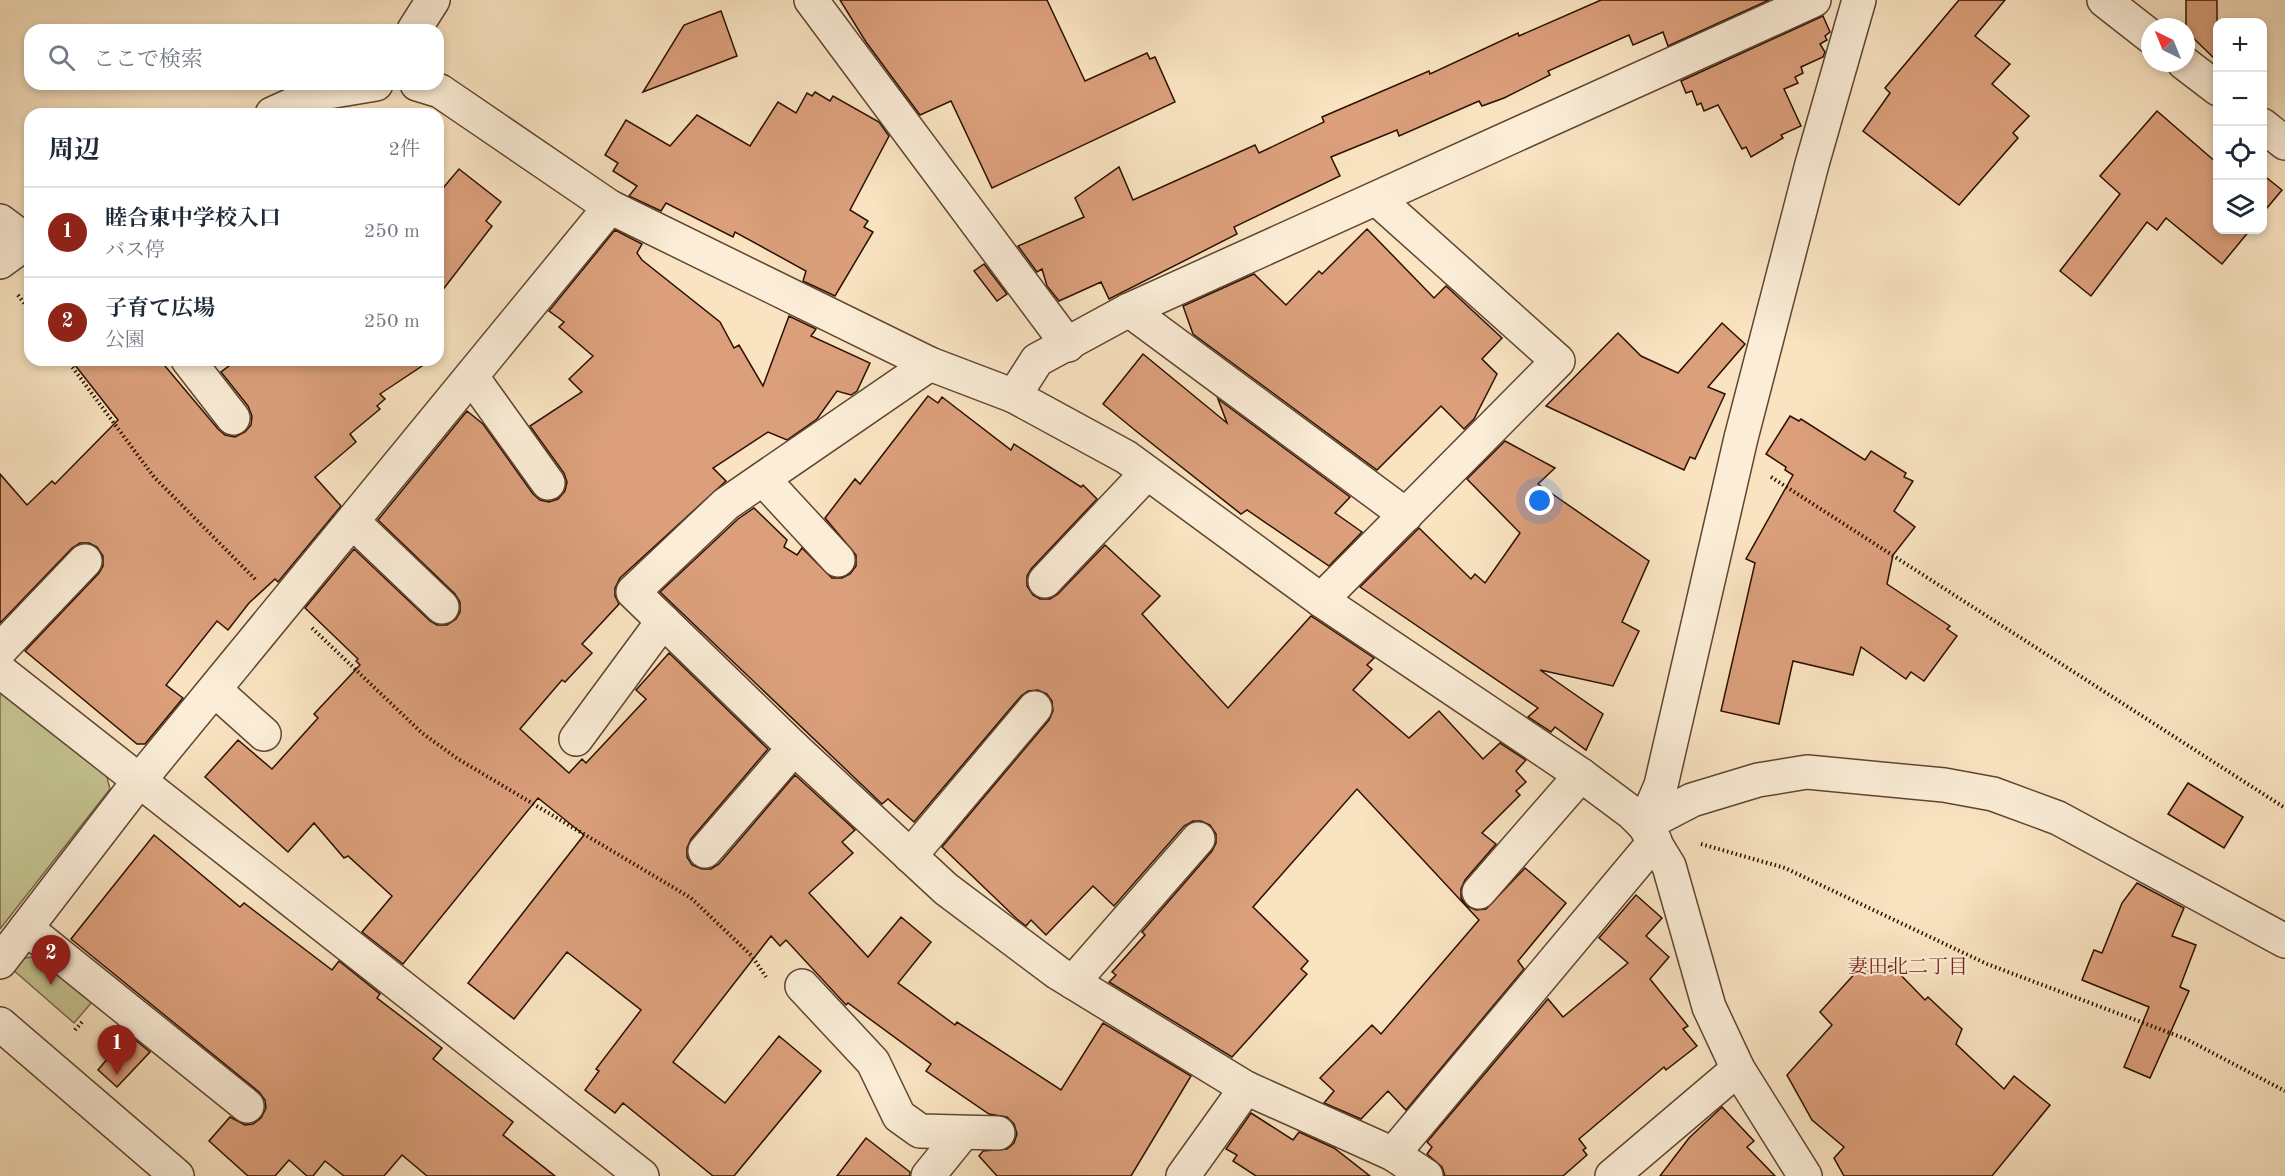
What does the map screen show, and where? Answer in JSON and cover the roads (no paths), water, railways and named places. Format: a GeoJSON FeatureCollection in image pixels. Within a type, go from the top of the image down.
{"type":"FeatureCollection","features":[{"type":"Feature","properties":{"kind":"street"},"geometry":{"type":"LineString","coordinates":[[418,24],[433,0]]}},
{"type":"Feature","properties":{"kind":"street"},"geometry":{"type":"LineString","coordinates":[[811,0],[1068,345]]}},
{"type":"Feature","properties":{"kind":"street"},"geometry":{"type":"LineString","coordinates":[[1014,396],[1037,360],[1129,310],[1814,0]]}},
{"type":"Feature","properties":{"kind":"street"},"geometry":{"type":"LineString","coordinates":[[1650,833],[1737,455],[1812,164],[1859,0]]}},
{"type":"Feature","properties":{"kind":"street"},"geometry":{"type":"LineString","coordinates":[[2104,0],[2141,29]]}},
{"type":"Feature","properties":{"kind":"street"},"geometry":{"type":"LineString","coordinates":[[2195,72],[2213,86]]}},
{"type":"Feature","properties":{"kind":"street"},"geometry":{"type":"LineString","coordinates":[[285,108],[316,94],[340,90]]}},
{"type":"Feature","properties":{"kind":"street"},"geometry":{"type":"LineString","coordinates":[[437,90],[610,207],[930,364],[1014,396],[1126,457],[1321,600],[1581,775],[1650,833],[1669,866],[1709,1007],[1738,1069],[1805,1176]]}},
{"type":"Feature","properties":{"kind":"street"},"geometry":{"type":"LineString","coordinates":[[2263,126],[2285,142]]}},
{"type":"Feature","properties":{"kind":"street"},"geometry":{"type":"LineString","coordinates":[[1321,600],[1557,361],[1377,199]]}},
{"type":"Feature","properties":{"kind":"street"},"geometry":{"type":"LineString","coordinates":[[0,962],[139,781],[216,691],[284,604],[610,207]]}},
{"type":"Feature","properties":{"kind":"street"},"geometry":{"type":"LineString","coordinates":[[0,220],[24,237]]}},
{"type":"Feature","properties":{"kind":"street"},"geometry":{"type":"LineString","coordinates":[[0,262],[24,243]]}},
{"type":"Feature","properties":{"kind":"street"},"geometry":{"type":"LineString","coordinates":[[1129,310],[1406,515]]}},
{"type":"Feature","properties":{"kind":"street"},"geometry":{"type":"LineString","coordinates":[[930,364],[726,504],[633,592],[794,748],[946,889],[1073,982],[1246,1088],[1393,1154],[1426,1176]]}},
{"type":"Feature","properties":{"kind":"street"},"geometry":{"type":"LineString","coordinates":[[193,366],[233,418]]}},
{"type":"Feature","properties":{"kind":"street"},"geometry":{"type":"LineString","coordinates":[[472,377],[548,483]]}},
{"type":"Feature","properties":{"kind":"street"},"geometry":{"type":"LineString","coordinates":[[1045,581],[1147,473]]}},
{"type":"Feature","properties":{"kind":"street"},"geometry":{"type":"LineString","coordinates":[[763,479],[838,560]]}},
{"type":"Feature","properties":{"kind":"street"},"geometry":{"type":"LineString","coordinates":[[353,522],[442,608]]}},
{"type":"Feature","properties":{"kind":"street"},"geometry":{"type":"LineString","coordinates":[[0,650],[85,561]]}},
{"type":"Feature","properties":{"kind":"street"},"geometry":{"type":"LineString","coordinates":[[576,739],[663,621]]}},
{"type":"Feature","properties":{"kind":"street"},"geometry":{"type":"LineString","coordinates":[[0,671],[642,1176]]}},
{"type":"Feature","properties":{"kind":"street"},"geometry":{"type":"LineString","coordinates":[[216,691],[264,734]]}},
{"type":"Feature","properties":{"kind":"street"},"geometry":{"type":"LineString","coordinates":[[910,856],[1035,708]]}},
{"type":"Feature","properties":{"kind":"street"},"geometry":{"type":"LineString","coordinates":[[705,851],[794,748]]}},
{"type":"Feature","properties":{"kind":"street"},"geometry":{"type":"LineString","coordinates":[[1393,1154],[1650,833],[1692,800],[1758,780],[1807,772],[1944,785],[1993,794],[2058,818],[2285,941]]}},
{"type":"Feature","properties":{"kind":"street"},"geometry":{"type":"LineString","coordinates":[[1479,892],[1581,775]]}},
{"type":"Feature","properties":{"kind":"street"},"geometry":{"type":"LineString","coordinates":[[1073,982],[1198,839]]}},
{"type":"Feature","properties":{"kind":"street"},"geometry":{"type":"LineString","coordinates":[[26,928],[247,1106]]}},
{"type":"Feature","properties":{"kind":"street"},"geometry":{"type":"LineString","coordinates":[[787,985],[873,1062],[899,1116],[920,1131],[962,1134],[998,1133]]}},
{"type":"Feature","properties":{"kind":"street"},"geometry":{"type":"LineString","coordinates":[[0,1024],[177,1176]]}},
{"type":"Feature","properties":{"kind":"street"},"geometry":{"type":"LineString","coordinates":[[1612,1176],[1738,1069]]}},
{"type":"Feature","properties":{"kind":"street"},"geometry":{"type":"LineString","coordinates":[[1183,1176],[1246,1088]]}},
{"type":"Feature","properties":{"kind":"street"},"geometry":{"type":"LineString","coordinates":[[928,1176],[962,1134]]}},
{"type":"Feature","properties":{"kind":"place","name":"子育て広場"},"geometry":{"type":"Point","coordinates":[51,985]}},
{"type":"Feature","properties":{"kind":"place","name":"睦合東中学校入口"},"geometry":{"type":"Point","coordinates":[117,1075]}},
{"type":"Feature","properties":{"kind":"district","name":"妻田北二丁目"},"geometry":{"type":"Point","coordinates":[1908,968]}}]}
